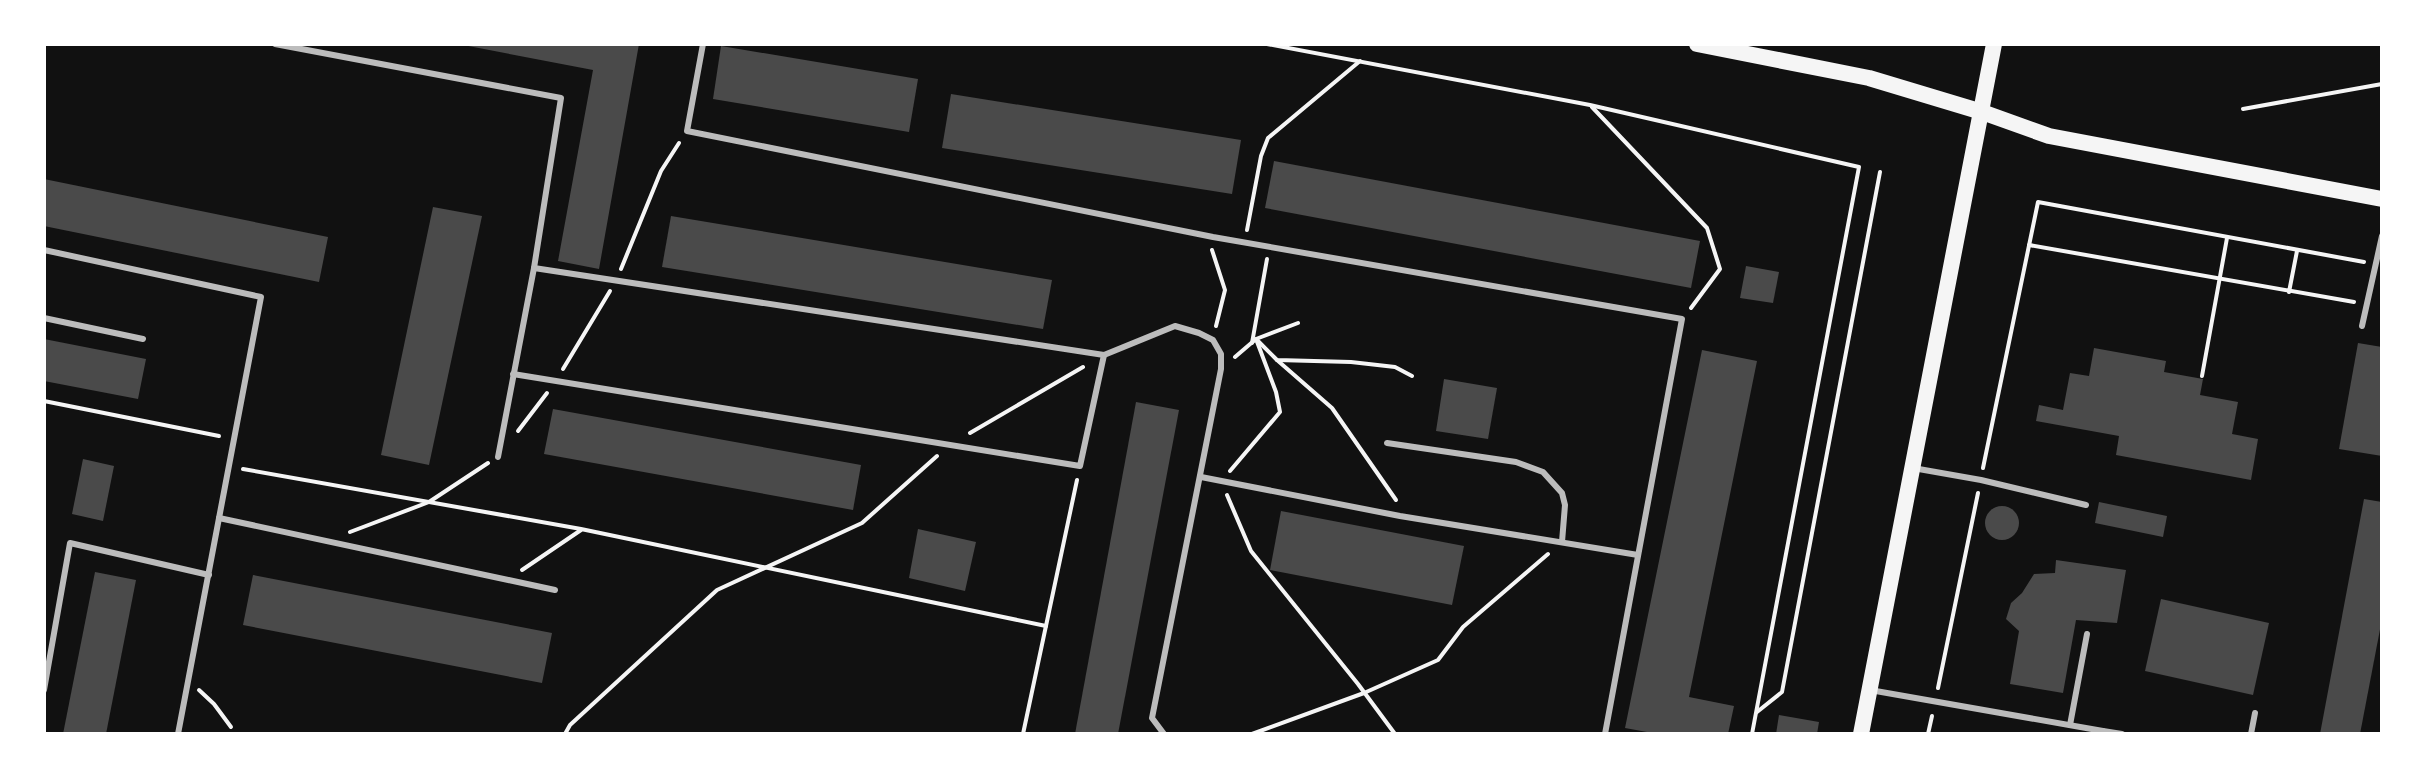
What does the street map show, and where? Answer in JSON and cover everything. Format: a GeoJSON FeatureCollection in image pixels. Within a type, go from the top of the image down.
{"type":"FeatureCollection","features":[{"type":"Feature","properties":{"kind":"main road"},"geometry":{"type":"LineString","coordinates":[[1697,44],[1869,78],[2049,136],[2382,199]]}},
{"type":"Feature","properties":{"kind":"main road"},"geometry":{"type":"LineString","coordinates":[[1861,734],[1994,44]]}},
{"type":"Feature","properties":{"kind":"lane"},"geometry":{"type":"LineString","coordinates":[[275,44],[561,98],[534,268],[498,457]]}},
{"type":"Feature","properties":{"kind":"lane"},"geometry":{"type":"LineString","coordinates":[[703,44],[687,131],[1245,243],[1682,319],[1605,734]]}},
{"type":"Feature","properties":{"kind":"lane"},"geometry":{"type":"LineString","coordinates":[[2362,326],[2382,236]]}},
{"type":"Feature","properties":{"kind":"lane"},"geometry":{"type":"LineString","coordinates":[[44,250],[261,297],[178,734]]}},
{"type":"Feature","properties":{"kind":"lane"},"geometry":{"type":"LineString","coordinates":[[534,268],[1104,355],[1175,326],[1213,340],[1221,354],[1221,369],[1152,718],[1164,734]]}},
{"type":"Feature","properties":{"kind":"lane"},"geometry":{"type":"LineString","coordinates":[[44,318],[143,339]]}},
{"type":"Feature","properties":{"kind":"lane"},"geometry":{"type":"LineString","coordinates":[[513,374],[1080,466],[1104,355]]}},
{"type":"Feature","properties":{"kind":"lane"},"geometry":{"type":"LineString","coordinates":[[1387,443],[1516,462],[1543,472],[1562,493],[1565,505],[1562,542]]}},
{"type":"Feature","properties":{"kind":"lane"},"geometry":{"type":"LineString","coordinates":[[1913,467],[2086,505]]}},
{"type":"Feature","properties":{"kind":"lane"},"geometry":{"type":"LineString","coordinates":[[1201,477],[1408,517],[1638,555]]}},
{"type":"Feature","properties":{"kind":"lane"},"geometry":{"type":"LineString","coordinates":[[219,518],[555,590]]}},
{"type":"Feature","properties":{"kind":"lane"},"geometry":{"type":"LineString","coordinates":[[44,690],[70,543],[209,575]]}},
{"type":"Feature","properties":{"kind":"lane"},"geometry":{"type":"LineString","coordinates":[[2070,725],[2087,634]]}},
{"type":"Feature","properties":{"kind":"lane"},"geometry":{"type":"LineString","coordinates":[[1870,690],[2122,734]]}},
{"type":"Feature","properties":{"kind":"lane"},"geometry":{"type":"LineString","coordinates":[[2251,734],[2255,713]]}},
{"type":"Feature","properties":{"kind":"path"},"geometry":{"type":"LineString","coordinates":[[1267,44],[1590,105],[1859,167],[1752,734]]}},
{"type":"Feature","properties":{"kind":"path"},"geometry":{"type":"LineString","coordinates":[[1245,243],[1261,156],[1268,138],[1360,61]]}},
{"type":"Feature","properties":{"kind":"path"},"geometry":{"type":"LineString","coordinates":[[2243,109],[2382,84]]}},
{"type":"Feature","properties":{"kind":"path"},"geometry":{"type":"LineString","coordinates":[[1590,105],[1707,228],[1720,269],[1682,319]]}},
{"type":"Feature","properties":{"kind":"path"},"geometry":{"type":"LineString","coordinates":[[1756,713],[1782,692],[1880,172]]}},
{"type":"Feature","properties":{"kind":"path"},"geometry":{"type":"LineString","coordinates":[[2038,202],[2376,264]]}},
{"type":"Feature","properties":{"kind":"path"},"geometry":{"type":"LineString","coordinates":[[1208,236],[1225,290],[1213,340]]}},
{"type":"Feature","properties":{"kind":"path"},"geometry":{"type":"LineString","coordinates":[[2202,376],[2227,238]]}},
{"type":"Feature","properties":{"kind":"path"},"geometry":{"type":"LineString","coordinates":[[2029,245],[2367,305]]}},
{"type":"Feature","properties":{"kind":"path"},"geometry":{"type":"LineString","coordinates":[[1269,247],[1254,341],[1276,392],[1280,412],[1222,481],[1251,551],[1395,734]]}},
{"type":"Feature","properties":{"kind":"path"},"geometry":{"type":"LineString","coordinates":[[2289,292],[2297,251]]}},
{"type":"Feature","properties":{"kind":"path"},"geometry":{"type":"LineString","coordinates":[[1221,369],[1254,341],[1298,323]]}},
{"type":"Feature","properties":{"kind":"path"},"geometry":{"type":"LineString","coordinates":[[1254,341],[1332,408],[1408,517]]}},
{"type":"Feature","properties":{"kind":"path"},"geometry":{"type":"LineString","coordinates":[[565,734],[570,725],[717,590],[862,523],[950,445],[1104,355]]}},
{"type":"Feature","properties":{"kind":"path"},"geometry":{"type":"LineString","coordinates":[[1277,360],[1395,367],[1412,376]]}},
{"type":"Feature","properties":{"kind":"path"},"geometry":{"type":"LineString","coordinates":[[44,401],[233,439]]}},
{"type":"Feature","properties":{"kind":"path"},"geometry":{"type":"LineString","coordinates":[[1023,734],[1080,466]]}},
{"type":"Feature","properties":{"kind":"path"},"geometry":{"type":"LineString","coordinates":[[228,467],[581,529],[1046,626]]}},
{"type":"Feature","properties":{"kind":"path"},"geometry":{"type":"LineString","coordinates":[[507,580],[581,529]]}},
{"type":"Feature","properties":{"kind":"path"},"geometry":{"type":"LineString","coordinates":[[1252,734],[1364,693],[1438,660],[1463,627],[1562,542]]}},
{"type":"Feature","properties":{"kind":"path"},"geometry":{"type":"LineString","coordinates":[[214,704],[231,727]]}},
{"type":"Feature","properties":{"kind":"path"},"geometry":{"type":"LineString","coordinates":[[570,725],[572,734]]}},
{"type":"Feature","properties":{"kind":"building"},"geometry":{"type":"Polygon","coordinates":[[[458,44],[639,44],[599,269],[558,261],[593,70],[458,44]]]}},
{"type":"Feature","properties":{"kind":"building"},"geometry":{"type":"Polygon","coordinates":[[[721,46],[918,79],[909,132],[713,99],[721,46]]]}},
{"type":"Feature","properties":{"kind":"building"},"geometry":{"type":"Polygon","coordinates":[[[951,94],[1241,140],[1232,194],[942,148],[951,94]]]}},
{"type":"Feature","properties":{"kind":"building"},"geometry":{"type":"Polygon","coordinates":[[[1274,161],[1700,241],[1691,288],[1265,208],[1274,161]]]}},
{"type":"Feature","properties":{"kind":"building"},"geometry":{"type":"Polygon","coordinates":[[[44,179],[328,237],[319,282],[44,226],[44,179]]]}},
{"type":"Feature","properties":{"kind":"building"},"geometry":{"type":"Polygon","coordinates":[[[433,207],[482,216],[429,465],[381,455],[433,207]]]}},
{"type":"Feature","properties":{"kind":"building"},"geometry":{"type":"Polygon","coordinates":[[[671,216],[1052,280],[1043,329],[662,267],[671,216]]]}},
{"type":"Feature","properties":{"kind":"building"},"geometry":{"type":"Polygon","coordinates":[[[1746,266],[1779,272],[1773,303],[1740,298],[1746,266]]]}},
{"type":"Feature","properties":{"kind":"building"},"geometry":{"type":"Polygon","coordinates":[[[44,339],[146,359],[138,399],[44,381],[44,339]]]}},
{"type":"Feature","properties":{"kind":"building"},"geometry":{"type":"Polygon","coordinates":[[[2358,343],[2382,347],[2382,456],[2339,449],[2358,343]]]}},
{"type":"Feature","properties":{"kind":"building"},"geometry":{"type":"Polygon","coordinates":[[[2094,348],[2166,361],[2164,372],[2203,379],[2200,395],[2238,402],[2232,434],[2258,439],[2251,480],[2116,455],[2119,436],[2036,421],[2039,405],[2063,410],[2070,373],[2089,376],[2094,348]]]}},
{"type":"Feature","properties":{"kind":"building"},"geometry":{"type":"Polygon","coordinates":[[[1702,350],[1757,361],[1689,697],[1734,706],[1728,734],[1647,734],[1625,728],[1702,350]]]}},
{"type":"Feature","properties":{"kind":"building"},"geometry":{"type":"Polygon","coordinates":[[[1444,379],[1497,388],[1488,439],[1436,431],[1444,379]]]}},
{"type":"Feature","properties":{"kind":"building"},"geometry":{"type":"Polygon","coordinates":[[[1136,402],[1179,410],[1118,734],[1075,734],[1136,402]]]}},
{"type":"Feature","properties":{"kind":"building"},"geometry":{"type":"Polygon","coordinates":[[[553,409],[861,465],[853,510],[544,454],[553,409]]]}},
{"type":"Feature","properties":{"kind":"building"},"geometry":{"type":"Polygon","coordinates":[[[83,459],[114,466],[103,521],[72,514],[83,459]]]}},
{"type":"Feature","properties":{"kind":"building"},"geometry":{"type":"Polygon","coordinates":[[[2364,499],[2382,502],[2382,619],[2360,734],[2320,734],[2364,499]]]}},
{"type":"Feature","properties":{"kind":"building"},"geometry":{"type":"Polygon","coordinates":[[[2099,502],[2167,516],[2163,537],[2095,523],[2099,502]]]}},
{"type":"Feature","properties":{"kind":"building"},"geometry":{"type":"Polygon","coordinates":[[[2002,506],[2014,511],[2019,523],[2014,535],[2002,540],[1990,535],[1985,523],[1990,511],[2002,506]]]}},
{"type":"Feature","properties":{"kind":"building"},"geometry":{"type":"Polygon","coordinates":[[[1281,511],[1464,546],[1452,605],[1270,570],[1281,511]]]}},
{"type":"Feature","properties":{"kind":"building"},"geometry":{"type":"Polygon","coordinates":[[[918,529],[976,542],[965,591],[909,578],[918,529]]]}},
{"type":"Feature","properties":{"kind":"building"},"geometry":{"type":"Polygon","coordinates":[[[2056,560],[2126,570],[2117,623],[2076,620],[2063,693],[2010,684],[2019,631],[2006,619],[2011,603],[2022,593],[2034,574],[2055,573],[2056,560]]]}},
{"type":"Feature","properties":{"kind":"building"},"geometry":{"type":"Polygon","coordinates":[[[95,572],[136,580],[106,734],[63,734],[95,572]]]}},
{"type":"Feature","properties":{"kind":"building"},"geometry":{"type":"Polygon","coordinates":[[[253,575],[552,633],[542,683],[243,625],[253,575]]]}},
{"type":"Feature","properties":{"kind":"building"},"geometry":{"type":"Polygon","coordinates":[[[2161,599],[2269,623],[2253,695],[2145,671],[2161,599]]]}},
{"type":"Feature","properties":{"kind":"building"},"geometry":{"type":"Polygon","coordinates":[[[1779,715],[1819,722],[1817,734],[1776,734],[1779,715]]]}}]}
